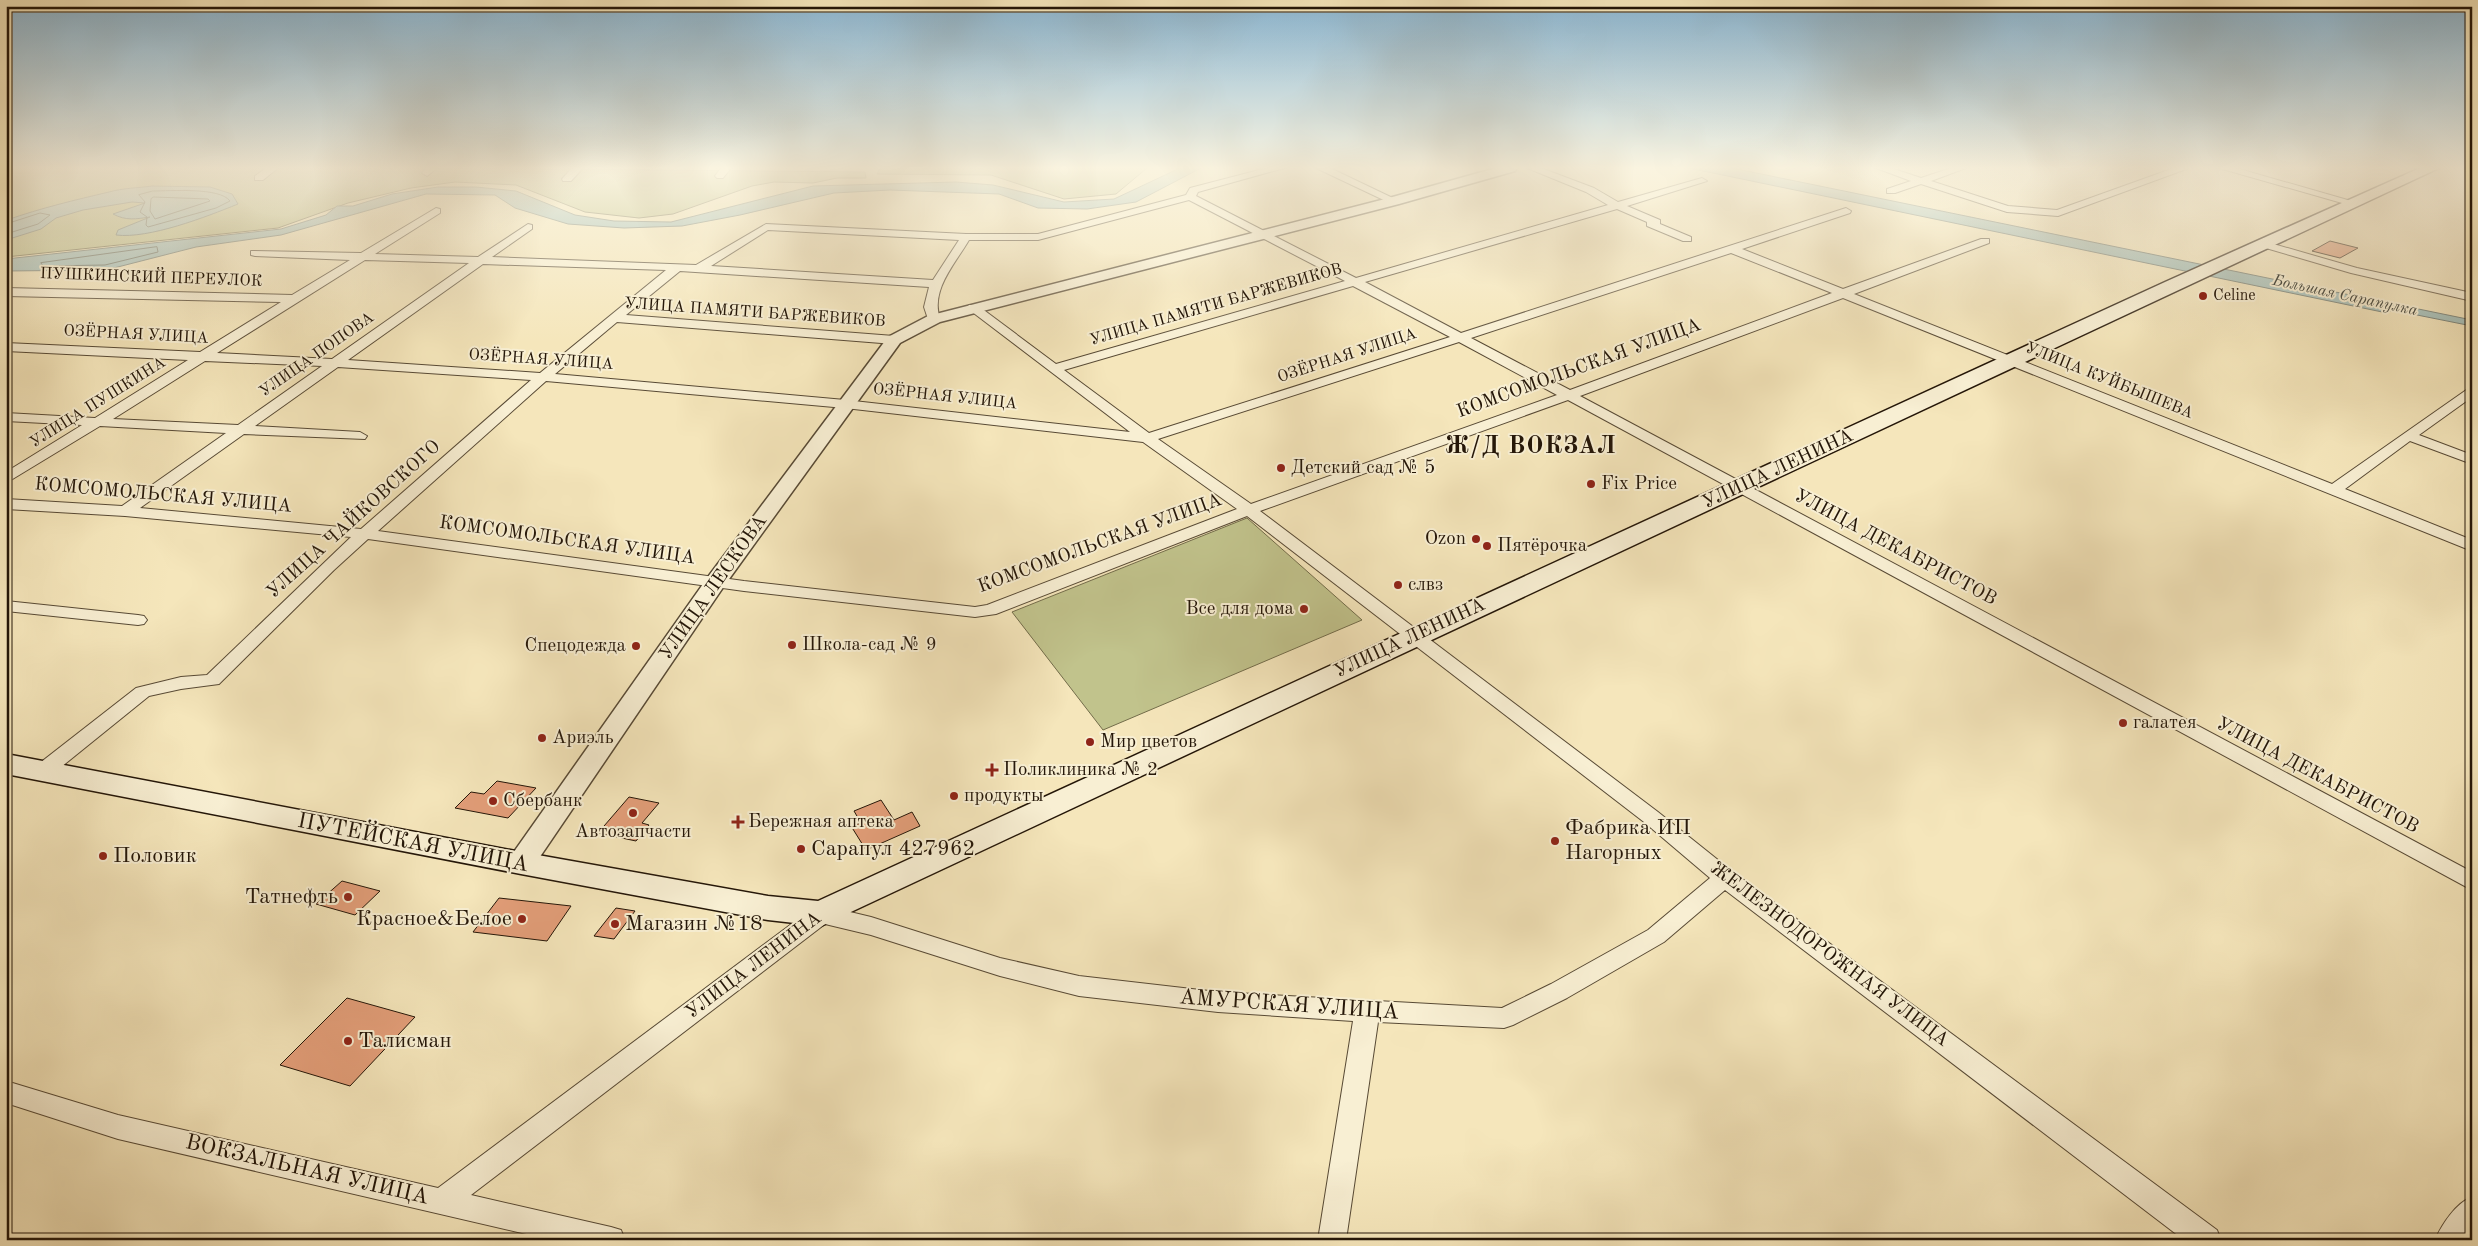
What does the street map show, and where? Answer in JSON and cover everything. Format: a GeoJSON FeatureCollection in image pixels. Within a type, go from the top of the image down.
{"type":"FeatureCollection","features":[{"type":"Feature","properties":{"kind":"main road","name":"УЛИЦА ЛЕНИНА"},"geometry":{"type":"LineString","coordinates":[[821,914],[1415,636],[2302,226]]}},
{"type":"Feature","properties":{"kind":"main road","name":"ПУТЕЙСКАЯ УЛИЦА"},"geometry":{"type":"LineString","coordinates":[[6,764],[521,863],[768,908],[821,914]]}},
{"type":"Feature","properties":{"kind":"street","name":"УЛИЦА ПУШКИНА"},"geometry":{"type":"LineString","coordinates":[[6,479],[412,226]]}},
{"type":"Feature","properties":{"kind":"street"},"geometry":{"type":"LineString","coordinates":[[699,268],[766,227],[966,237],[1038,237],[1079,226]]}},
{"type":"Feature","properties":{"kind":"street","name":"УЛИЦА ДЕКАБРИСТОВ"},"geometry":{"type":"LineString","coordinates":[[1249,226],[1741,487],[2472,882]]}},
{"type":"Feature","properties":{"kind":"street","name":"УЛИЦА ЛЕСКОВА"},"geometry":{"type":"LineString","coordinates":[[521,863],[716,582],[845,404],[894,340],[927,322],[973,308],[1296,226]]}},
{"type":"Feature","properties":{"kind":"street","name":"УЛИЦА ПАМЯТИ БАРЖЕВИКОВ"},"geometry":{"type":"LineString","coordinates":[[1056,368],[1548,226]]}},
{"type":"Feature","properties":{"kind":"street"},"geometry":{"type":"LineString","coordinates":[[1656,226],[1687,239]]}},
{"type":"Feature","properties":{"kind":"street","name":"ОЗЁРНАЯ УЛИЦА"},"geometry":{"type":"LineString","coordinates":[[6,347],[337,363],[543,377],[845,404],[1147,438],[1801,226]]}},
{"type":"Feature","properties":{"kind":"street","name":"УЛИЦА ПОПОВА"},"geometry":{"type":"LineString","coordinates":[[125,511],[528,227]]}},
{"type":"Feature","properties":{"kind":"street"},"geometry":{"type":"LineString","coordinates":[[927,322],[936,284],[966,237]]}},
{"type":"Feature","properties":{"kind":"street","name":"КОМСОМОЛЬСКАЯ УЛИЦА"},"geometry":{"type":"LineString","coordinates":[[6,504],[125,511],[367,534],[716,582],[975,612],[990,610],[1249,510],[1567,396],[1985,241]]}},
{"type":"Feature","properties":{"kind":"street"},"geometry":{"type":"LineString","coordinates":[[2263,244],[2355,271],[2472,296]]}},
{"type":"Feature","properties":{"kind":"street","name":"УЛИЦА КУЙБЫШЕВА"},"geometry":{"type":"LineString","coordinates":[[1732,249],[2472,546]]}},
{"type":"Feature","properties":{"kind":"street"},"geometry":{"type":"LineString","coordinates":[[255,253],[699,268],[936,284]]}},
{"type":"Feature","properties":{"kind":"street","name":"УЛИЦА ЧАЙКОВСКОГО"},"geometry":{"type":"LineString","coordinates":[[42,771],[143,692],[181,683],[212,680],[328,566],[367,534],[543,377],[613,318],[677,268]]}},
{"type":"Feature","properties":{"kind":"street","name":"ПУШКИНСКИЙ ПЕРЕУЛОК"},"geometry":{"type":"LineString","coordinates":[[6,292],[296,299]]}},
{"type":"Feature","properties":{"kind":"street","name":"ЖЕЛЕЗНОДОРОЖНАЯ УЛИЦА"},"geometry":{"type":"LineString","coordinates":[[973,308],[1056,368],[1147,438],[1249,510],[1651,817],[1725,878],[2207,1240]]}},
{"type":"Feature","properties":{"kind":"street","name":"УЛИЦА ПАМЯТИ БАРЖЕВИКОВ"},"geometry":{"type":"LineString","coordinates":[[613,318],[894,340]]}},
{"type":"Feature","properties":{"kind":"street"},"geometry":{"type":"LineString","coordinates":[[2334,490],[2472,390]]}},
{"type":"Feature","properties":{"kind":"street"},"geometry":{"type":"LineString","coordinates":[[6,417],[360,436]]}},
{"type":"Feature","properties":{"kind":"street"},"geometry":{"type":"LineString","coordinates":[[2409,436],[2472,460]]}},
{"type":"Feature","properties":{"kind":"street"},"geometry":{"type":"LineString","coordinates":[[6,606],[138,620]]}},
{"type":"Feature","properties":{"kind":"street","name":"АМУРСКАЯ УЛИЦА"},"geometry":{"type":"LineString","coordinates":[[821,914],[871,926],[1000,967],[1079,986],[1218,1002],[1367,1012],[1504,1018],[1559,991],[1656,936],[1725,878]]}},
{"type":"Feature","properties":{"kind":"street","name":"УЛИЦА ЛЕНИНА"},"geometry":{"type":"LineString","coordinates":[[442,1201],[821,914]]}},
{"type":"Feature","properties":{"kind":"street"},"geometry":{"type":"LineString","coordinates":[[1332,1240],[1367,1012]]}},
{"type":"Feature","properties":{"kind":"street","name":"ВОКЗАЛЬНАЯ УЛИЦА"},"geometry":{"type":"LineString","coordinates":[[6,1092],[118,1127],[611,1240]]}},
{"type":"Feature","properties":{"kind":"street"},"geometry":{"type":"LineString","coordinates":[[2449,1240],[2472,1210]]}},
{"type":"Feature","properties":{"kind":"green space"},"geometry":{"type":"Polygon","coordinates":[[[6,226],[283,226],[278,228],[6,257],[6,226]]]}},
{"type":"Feature","properties":{"kind":"green space"},"geometry":{"type":"Polygon","coordinates":[[[1247,518],[1362,620],[1103,730],[1012,612],[1247,518]]]}},
{"type":"Feature","properties":{"kind":"water"},"geometry":{"type":"Polygon","coordinates":[[[7,226],[45,226],[41,229],[6,240],[7,226]]]}},
{"type":"Feature","properties":{"kind":"water"},"geometry":{"type":"Polygon","coordinates":[[[127,226],[176,226],[144,234],[129,235],[116,235],[118,230],[127,226]]]}},
{"type":"Feature","properties":{"kind":"water"},"geometry":{"type":"Polygon","coordinates":[[[290,226],[312,226],[281,235],[196,247],[106,270],[6,271],[6,259],[281,229],[290,226]]]}},
{"type":"Feature","properties":{"kind":"water"},"geometry":{"type":"Polygon","coordinates":[[[598,226],[678,226],[624,228],[598,226]]]}},
{"type":"Feature","properties":{"kind":"water","name":"Большая Сарапулка"},"geometry":{"type":"Polygon","coordinates":[[[1969,226],[2015,226],[2472,320],[2472,326],[2392,310],[2387,313],[1969,226]]]}},
{"type":"Feature","properties":{"kind":"building"},"geometry":{"type":"Polygon","coordinates":[[[2330,241],[2358,248],[2340,258],[2312,251],[2330,241]]]}},
{"type":"Feature","properties":{"kind":"building","name":"Сбербанк"},"geometry":{"type":"Polygon","coordinates":[[[497,781],[536,788],[508,818],[455,808],[471,792],[484,794],[497,781]]]}},
{"type":"Feature","properties":{"kind":"building","name":"Автозапчасти"},"geometry":{"type":"Polygon","coordinates":[[[629,797],[659,803],[642,823],[649,825],[636,841],[598,833],[629,797]]]}},
{"type":"Feature","properties":{"kind":"building"},"geometry":{"type":"Polygon","coordinates":[[[881,800],[894,820],[912,812],[920,826],[866,850],[851,826],[861,823],[854,811],[881,800]]]}},
{"type":"Feature","properties":{"kind":"building","name":"Татнефть"},"geometry":{"type":"Polygon","coordinates":[[[342,881],[380,891],[355,915],[316,904],[342,881]]]}},
{"type":"Feature","properties":{"kind":"building","name":"Красное&Белое"},"geometry":{"type":"Polygon","coordinates":[[[499,898],[571,906],[547,941],[473,932],[499,898]]]}},
{"type":"Feature","properties":{"kind":"building","name":"Магазин №18"},"geometry":{"type":"Polygon","coordinates":[[[616,908],[635,911],[614,939],[594,936],[616,908]]]}},
{"type":"Feature","properties":{"kind":"building","name":"Талисман"},"geometry":{"type":"Polygon","coordinates":[[[347,998],[415,1017],[350,1086],[280,1065],[347,998]]]}},
{"type":"Feature","properties":{"kind":"place","name":"Celine"},"geometry":{"type":"Point","coordinates":[2203,296]}},
{"type":"Feature","properties":{"kind":"place","name":"Детский сад № 5"},"geometry":{"type":"Point","coordinates":[1281,468]}},
{"type":"Feature","properties":{"kind":"place","name":"Fix Price"},"geometry":{"type":"Point","coordinates":[1591,484]}},
{"type":"Feature","properties":{"kind":"place","name":"Ozon"},"geometry":{"type":"Point","coordinates":[1476,539]}},
{"type":"Feature","properties":{"kind":"place","name":"Пятёрочка"},"geometry":{"type":"Point","coordinates":[1487,546]}},
{"type":"Feature","properties":{"kind":"place","name":"слвз"},"geometry":{"type":"Point","coordinates":[1398,585]}},
{"type":"Feature","properties":{"kind":"place","name":"Все для дома"},"geometry":{"type":"Point","coordinates":[1304,609]}},
{"type":"Feature","properties":{"kind":"place","name":"Школа-сад № 9"},"geometry":{"type":"Point","coordinates":[792,645]}},
{"type":"Feature","properties":{"kind":"place","name":"Спецодежда"},"geometry":{"type":"Point","coordinates":[636,646]}},
{"type":"Feature","properties":{"kind":"place","name":"галатея"},"geometry":{"type":"Point","coordinates":[2123,723]}},
{"type":"Feature","properties":{"kind":"place","name":"Ариэль"},"geometry":{"type":"Point","coordinates":[542,738]}},
{"type":"Feature","properties":{"kind":"place","name":"Мир цветов"},"geometry":{"type":"Point","coordinates":[1090,742]}},
{"type":"Feature","properties":{"kind":"place","name":"Поликлиника № 2"},"geometry":{"type":"Point","coordinates":[992,770]}},
{"type":"Feature","properties":{"kind":"place","name":"продукты"},"geometry":{"type":"Point","coordinates":[954,796]}},
{"type":"Feature","properties":{"kind":"place","name":"Сбербанк"},"geometry":{"type":"Point","coordinates":[493,801]}},
{"type":"Feature","properties":{"kind":"place","name":"Автозапчасти"},"geometry":{"type":"Point","coordinates":[633,813]}},
{"type":"Feature","properties":{"kind":"place","name":"Бережная аптека"},"geometry":{"type":"Point","coordinates":[738,822]}},
{"type":"Feature","properties":{"kind":"place","name":"Фабрика ИП Нагорных"},"geometry":{"type":"Point","coordinates":[1555,841]}},
{"type":"Feature","properties":{"kind":"place","name":"Сарапул 427962"},"geometry":{"type":"Point","coordinates":[801,849]}},
{"type":"Feature","properties":{"kind":"place","name":"Половик"},"geometry":{"type":"Point","coordinates":[103,856]}},
{"type":"Feature","properties":{"kind":"place","name":"Татнефть"},"geometry":{"type":"Point","coordinates":[348,897]}},
{"type":"Feature","properties":{"kind":"place","name":"Красное&Белое"},"geometry":{"type":"Point","coordinates":[522,919]}},
{"type":"Feature","properties":{"kind":"place","name":"Магазин №18"},"geometry":{"type":"Point","coordinates":[615,924]}},
{"type":"Feature","properties":{"kind":"place","name":"Талисман"},"geometry":{"type":"Point","coordinates":[348,1041]}},
{"type":"Feature","properties":{"kind":"district","name":"Ж/Д ВОКЗАЛ"},"geometry":{"type":"Point","coordinates":[1531,447]}}]}
